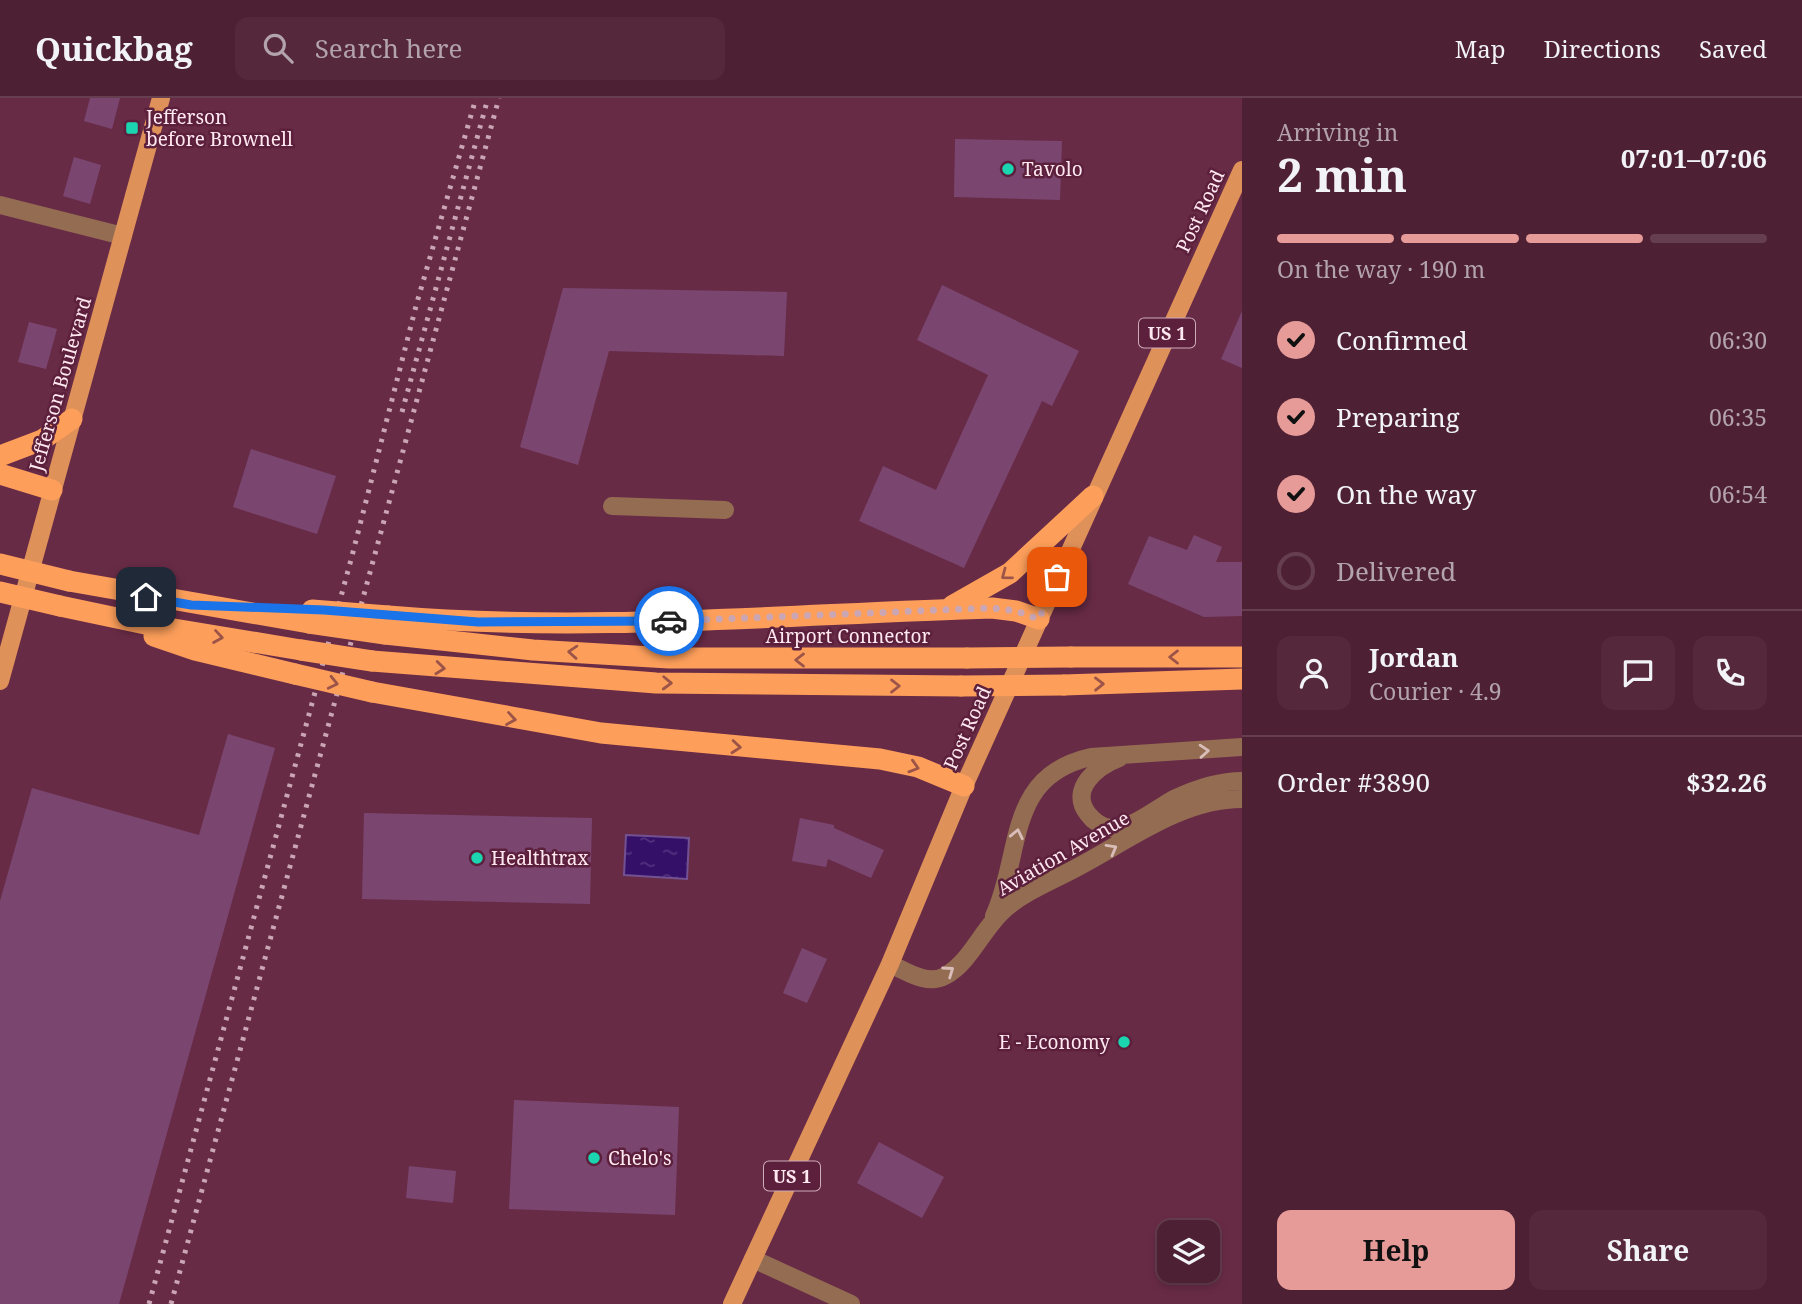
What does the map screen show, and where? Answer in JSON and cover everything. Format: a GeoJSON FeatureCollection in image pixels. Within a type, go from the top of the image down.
{"type":"FeatureCollection","features":[{"type":"Feature","properties":{"kind":"highway"},"geometry":{"type":"LineString","coordinates":[[0,456],[42,440],[72,419]]}},
{"type":"Feature","properties":{"kind":"highway"},"geometry":{"type":"LineString","coordinates":[[0,474],[52,490]]}},
{"type":"Feature","properties":{"kind":"highway"},"geometry":{"type":"LineString","coordinates":[[943,609],[1010,573],[1093,496]]}},
{"type":"Feature","properties":{"kind":"highway","name":"Airport Connector"},"geometry":{"type":"LineString","coordinates":[[0,564],[69,581],[191,605],[386,625],[533,650],[656,657],[1242,657]]}},
{"type":"Feature","properties":{"kind":"highway"},"geometry":{"type":"LineString","coordinates":[[0,592],[69,608],[372,661],[656,683],[961,686],[1133,684],[1242,679]]}},
{"type":"Feature","properties":{"kind":"highway"},"geometry":{"type":"LineString","coordinates":[[69,608],[195,650],[372,692],[601,733],[880,759],[918,767],[964,786]]}},
{"type":"Feature","properties":{"kind":"highway"},"geometry":{"type":"LineString","coordinates":[[386,625],[557,624],[943,609],[1004,609],[1039,619]]}},
{"type":"Feature","properties":{"kind":"highway"},"geometry":{"type":"LineString","coordinates":[[1133,684],[1242,693]]}},
{"type":"Feature","properties":{"kind":"main road","name":"Jefferson Boulevard"},"geometry":{"type":"LineString","coordinates":[[0,681],[161,98]]}},
{"type":"Feature","properties":{"kind":"main road","name":"Post Road"},"geometry":{"type":"LineString","coordinates":[[732,1304],[890,964],[964,786],[1242,170]]}},
{"type":"Feature","properties":{"kind":"street"},"geometry":{"type":"LineString","coordinates":[[0,205],[123,236]]}},
{"type":"Feature","properties":{"kind":"street"},"geometry":{"type":"LineString","coordinates":[[612,506],[725,510]]}},
{"type":"Feature","properties":{"kind":"street"},"geometry":{"type":"LineString","coordinates":[[991,922],[1007,882],[1017,826],[1035,789],[1073,761],[1242,747]]}},
{"type":"Feature","properties":{"kind":"street","name":"Aviation Avenue"},"geometry":{"type":"LineString","coordinates":[[1139,755],[1100,766],[1087,779],[1082,796],[1086,812],[1096,822],[1111,828],[1128,824],[1208,786],[1242,780]]}},
{"type":"Feature","properties":{"kind":"street","name":"Aviation Avenue"},"geometry":{"type":"LineString","coordinates":[[890,964],[931,980],[945,976],[959,964],[1005,908],[1035,888],[1178,812],[1208,802],[1242,799]]}},
{"type":"Feature","properties":{"kind":"street"},"geometry":{"type":"LineString","coordinates":[[753,1259],[851,1304]]}},
{"type":"Feature","properties":{"kind":"water"},"geometry":{"type":"Polygon","coordinates":[[[626,835],[689,838],[687,879],[624,875],[626,835]]]}},
{"type":"Feature","properties":{"kind":"building"},"geometry":{"type":"Polygon","coordinates":[[[90,98],[120,98],[112,129],[84,121],[90,98]]]}},
{"type":"Feature","properties":{"kind":"building","name":"Tavolo"},"geometry":{"type":"Polygon","coordinates":[[[955,139],[1062,141],[1060,200],[954,197],[955,139]]]}},
{"type":"Feature","properties":{"kind":"building"},"geometry":{"type":"Polygon","coordinates":[[[74,157],[101,165],[90,204],[63,196],[74,157]]]}},
{"type":"Feature","properties":{"kind":"building"},"geometry":{"type":"Polygon","coordinates":[[[942,285],[1079,351],[1052,406],[1042,401],[964,568],[859,521],[883,466],[936,490],[988,375],[917,340],[942,285]]]}},
{"type":"Feature","properties":{"kind":"building"},"geometry":{"type":"Polygon","coordinates":[[[563,288],[787,292],[784,356],[609,351],[578,465],[520,447],[563,288]]]}},
{"type":"Feature","properties":{"kind":"building"},"geometry":{"type":"Polygon","coordinates":[[[1242,311],[1242,368],[1221,359],[1242,311]]]}},
{"type":"Feature","properties":{"kind":"building"},"geometry":{"type":"Polygon","coordinates":[[[29,322],[57,329],[46,369],[18,362],[29,322]]]}},
{"type":"Feature","properties":{"kind":"building"},"geometry":{"type":"Polygon","coordinates":[[[251,449],[336,476],[317,534],[233,507],[251,449]]]}},
{"type":"Feature","properties":{"kind":"building"},"geometry":{"type":"Polygon","coordinates":[[[1194,535],[1222,547],[1216,562],[1242,562],[1242,616],[1204,617],[1128,584],[1149,536],[1187,550],[1194,535]]]}},
{"type":"Feature","properties":{"kind":"building"},"geometry":{"type":"Polygon","coordinates":[[[228,734],[275,748],[119,1304],[0,1304],[0,901],[32,788],[199,835],[228,734]]]}},
{"type":"Feature","properties":{"kind":"building","name":"Healthtrax"},"geometry":{"type":"Polygon","coordinates":[[[364,813],[592,818],[590,904],[362,899],[364,813]]]}},
{"type":"Feature","properties":{"kind":"building"},"geometry":{"type":"Polygon","coordinates":[[[800,818],[834,825],[834,828],[884,850],[871,878],[828,859],[826,867],[792,861],[800,818]]]}},
{"type":"Feature","properties":{"kind":"building"},"geometry":{"type":"Polygon","coordinates":[[[802,948],[827,959],[807,1003],[783,993],[802,948]]]}},
{"type":"Feature","properties":{"kind":"building","name":"Chelo's"},"geometry":{"type":"Polygon","coordinates":[[[514,1100],[679,1107],[675,1215],[509,1209],[514,1100]]]}},
{"type":"Feature","properties":{"kind":"building"},"geometry":{"type":"Polygon","coordinates":[[[879,1142],[944,1177],[922,1218],[857,1183],[879,1142]]]}},
{"type":"Feature","properties":{"kind":"building"},"geometry":{"type":"Polygon","coordinates":[[[409,1166],[456,1171],[453,1203],[406,1198],[409,1166]]]}},
{"type":"Feature","properties":{"kind":"railway"},"geometry":{"type":"LineString","coordinates":[[149,1304],[352,556],[416,306],[476,98]]}},
{"type":"Feature","properties":{"kind":"railway"},"geometry":{"type":"LineString","coordinates":[[402,412],[488,98]]}},
{"type":"Feature","properties":{"kind":"railway"},"geometry":{"type":"LineString","coordinates":[[171,1304],[499,98]]}},
{"type":"Feature","properties":{"kind":"way so far"},"geometry":{"type":"LineString","coordinates":[[669,621],[992,608],[1016,611],[1039,619],[1057,577]]}},
{"type":"Feature","properties":{"kind":"place","name":"Jefferson before Brownell"},"geometry":{"type":"Point","coordinates":[132,128]}},
{"type":"Feature","properties":{"kind":"place","name":"Tavolo"},"geometry":{"type":"Point","coordinates":[1008,169]}},
{"type":"Feature","properties":{"kind":"place","name":"Healthtrax"},"geometry":{"type":"Point","coordinates":[477,858]}},
{"type":"Feature","properties":{"kind":"place","name":"E - Economy"},"geometry":{"type":"Point","coordinates":[1124,1042]}},
{"type":"Feature","properties":{"kind":"place","name":"Chelo's"},"geometry":{"type":"Point","coordinates":[594,1158]}},
{"type":"Feature","properties":{"kind":"route"},"geometry":{"type":"LineString","coordinates":[[146,597],[191,605],[324,610],[478,622],[524,624],[669,621]]}}]}
